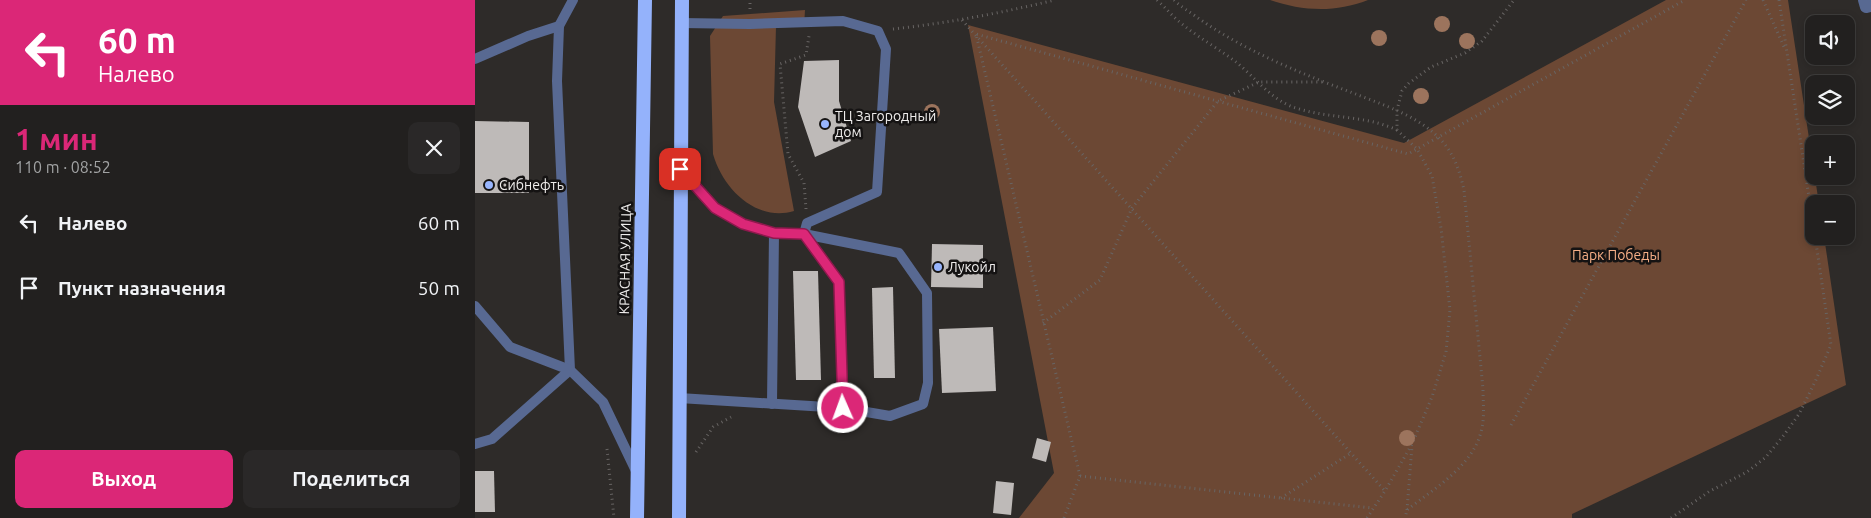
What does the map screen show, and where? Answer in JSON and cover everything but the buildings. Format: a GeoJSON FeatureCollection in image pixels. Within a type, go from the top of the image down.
{"type":"FeatureCollection","features":[{"type":"Feature","properties":{"kind":"highway","name":"КРАСНАЯ УЛИЦА"},"geometry":{"type":"LineString","coordinates":[[637,518],[645,0]]}},
{"type":"Feature","properties":{"kind":"highway"},"geometry":{"type":"LineString","coordinates":[[679,518],[682,0]]}},
{"type":"Feature","properties":{"kind":"street"},"geometry":{"type":"LineString","coordinates":[[1864,0],[1866,7],[1871,6]]}},
{"type":"Feature","properties":{"kind":"lane"},"geometry":{"type":"LineString","coordinates":[[570,370],[557,81],[559,26],[573,0]]}},
{"type":"Feature","properties":{"kind":"lane"},"geometry":{"type":"LineString","coordinates":[[681,23],[812,23],[843,21],[878,31],[886,49],[877,192],[807,223],[804,234]]}},
{"type":"Feature","properties":{"kind":"lane"},"geometry":{"type":"LineString","coordinates":[[475,59],[528,36],[559,26]]}},
{"type":"Feature","properties":{"kind":"lane"},"geometry":{"type":"LineString","coordinates":[[679,398],[843,408],[890,416],[923,404],[928,383],[927,293],[899,253],[804,234],[774,233],[743,224],[715,208],[680,169]]}},
{"type":"Feature","properties":{"kind":"lane"},"geometry":{"type":"LineString","coordinates":[[772,404],[774,233]]}},
{"type":"Feature","properties":{"kind":"lane"},"geometry":{"type":"LineString","coordinates":[[804,234],[839,282],[843,408]]}},
{"type":"Feature","properties":{"kind":"lane"},"geometry":{"type":"LineString","coordinates":[[475,306],[510,348],[570,370],[603,402],[637,474]]}},
{"type":"Feature","properties":{"kind":"lane"},"geometry":{"type":"LineString","coordinates":[[475,444],[492,439],[570,370]]}},
{"type":"Feature","properties":{"kind":"path"},"geometry":{"type":"LineString","coordinates":[[878,31],[962,20],[1055,0]]}},
{"type":"Feature","properties":{"kind":"path"},"geometry":{"type":"LineString","coordinates":[[1157,0],[1182,24],[1236,62],[1280,101],[1295,108],[1319,114],[1373,121],[1397,130],[1417,149],[1433,176],[1450,310],[1447,352],[1433,397],[1412,444],[1367,518]]}},
{"type":"Feature","properties":{"kind":"path"},"geometry":{"type":"LineString","coordinates":[[1174,0],[1207,25],[1244,46],[1325,82],[1397,110],[1438,137],[1452,155],[1460,172],[1464,190],[1484,411],[1481,432],[1474,450],[1457,469],[1407,510]]}},
{"type":"Feature","properties":{"kind":"path"},"geometry":{"type":"LineString","coordinates":[[1397,130],[1397,110],[1402,91],[1409,83],[1431,68],[1465,53],[1481,41],[1514,0]]}},
{"type":"Feature","properties":{"kind":"path"},"geometry":{"type":"LineString","coordinates":[[976,34],[1408,154],[1685,0]]}},
{"type":"Feature","properties":{"kind":"path"},"geometry":{"type":"LineString","coordinates":[[1511,425],[1746,0]]}},
{"type":"Feature","properties":{"kind":"path"},"geometry":{"type":"LineString","coordinates":[[1763,0],[1787,54]]}},
{"type":"Feature","properties":{"kind":"path"},"geometry":{"type":"LineString","coordinates":[[1779,0],[1809,195]]}},
{"type":"Feature","properties":{"kind":"path"},"geometry":{"type":"LineString","coordinates":[[962,20],[1385,491]]}},
{"type":"Feature","properties":{"kind":"path"},"geometry":{"type":"LineString","coordinates":[[807,223],[804,183],[787,154],[781,64],[806,56],[812,23]]}},
{"type":"Feature","properties":{"kind":"path"},"geometry":{"type":"LineString","coordinates":[[976,34],[1080,476],[1064,518]]}},
{"type":"Feature","properties":{"kind":"path"},"geometry":{"type":"LineString","coordinates":[[1043,323],[1100,280],[1132,208],[1218,101],[1259,82],[1325,82]]}},
{"type":"Feature","properties":{"kind":"path"},"geometry":{"type":"LineString","coordinates":[[1671,518],[1710,491],[1747,472],[1765,457],[1794,421],[1815,382],[1831,345],[1816,245]]}},
{"type":"Feature","properties":{"kind":"path"},"geometry":{"type":"LineString","coordinates":[[694,454],[713,427],[756,403]]}},
{"type":"Feature","properties":{"kind":"path"},"geometry":{"type":"LineString","coordinates":[[607,441],[614,518]]}},
{"type":"Feature","properties":{"kind":"path"},"geometry":{"type":"LineString","coordinates":[[1406,518],[1412,444]]}},
{"type":"Feature","properties":{"kind":"path"},"geometry":{"type":"LineString","coordinates":[[1281,498],[1351,453]]}},
{"type":"Feature","properties":{"kind":"path"},"geometry":{"type":"LineString","coordinates":[[1080,476],[1373,508]]}},
{"type":"Feature","properties":{"kind":"green space"},"geometry":{"type":"Polygon","coordinates":[[[1270,0],[1368,0],[1343,7],[1319,9],[1282,4],[1270,0]]]}},
{"type":"Feature","properties":{"kind":"green space","name":"Парк Победы"},"geometry":{"type":"Polygon","coordinates":[[[1666,0],[1788,0],[1805,112],[1805,125],[1807,125],[1809,135],[1805,135],[1805,185],[1816,185],[1818,195],[1805,195],[1805,245],[1825,245],[1846,385],[1572,514],[1572,518],[1019,518],[1054,473],[968,25],[1404,143],[1666,0]]]}},
{"type":"Feature","properties":{"kind":"green space"},"geometry":{"type":"Polygon","coordinates":[[[805,10],[804,27],[776,26],[774,102],[794,211],[767,212],[743,200],[733,190],[718,167],[713,154],[710,36],[723,16],[805,10]]]}},
{"type":"Feature","properties":{"kind":"place","name":"ТЦ Загородный дом"},"geometry":{"type":"Point","coordinates":[825,124]}},
{"type":"Feature","properties":{"kind":"place","name":"Сибнефть"},"geometry":{"type":"Point","coordinates":[489,185]}},
{"type":"Feature","properties":{"kind":"place","name":"Лукойл"},"geometry":{"type":"Point","coordinates":[938,267]}},
{"type":"Feature","properties":{"kind":"route"},"geometry":{"type":"LineString","coordinates":[[680,169],[715,208],[743,224],[774,233],[804,234],[839,282],[843,408]]}}]}
